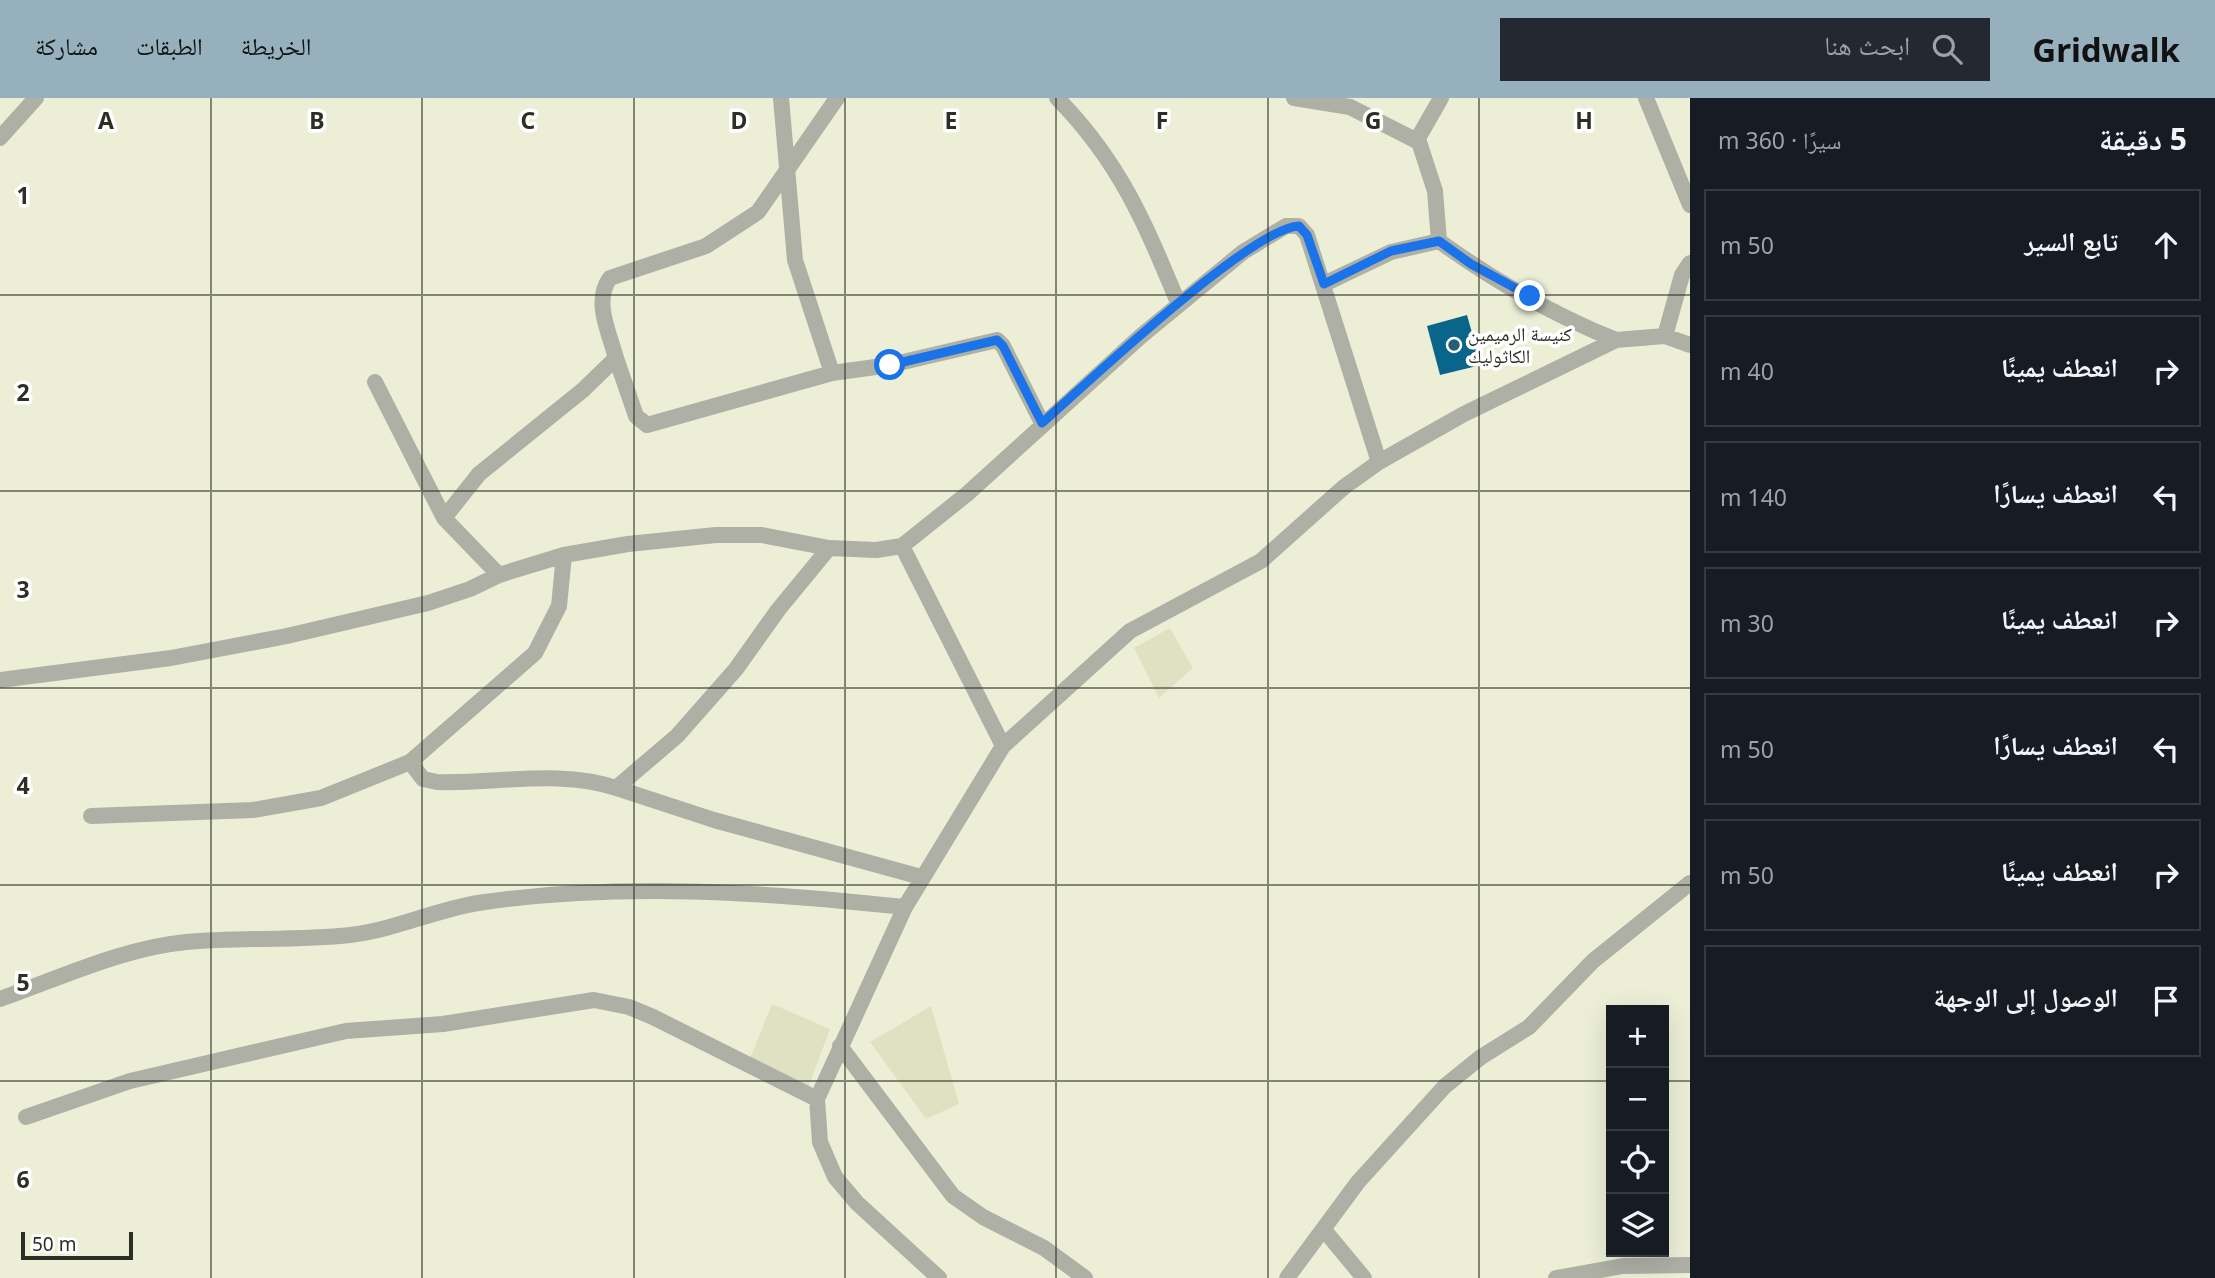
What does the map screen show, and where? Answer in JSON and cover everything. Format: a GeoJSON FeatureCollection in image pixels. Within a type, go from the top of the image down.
{"type":"FeatureCollection","features":[{"type":"Feature","properties":{"kind":"street"},"geometry":{"type":"LineString","coordinates":[[0,138],[36,98]]}},
{"type":"Feature","properties":{"kind":"street"},"geometry":{"type":"LineString","coordinates":[[781,98],[795,260],[832,373]]}},
{"type":"Feature","properties":{"kind":"street"},"geometry":{"type":"LineString","coordinates":[[837,98],[758,212],[706,246],[610,278],[601,295],[602,305],[616,358],[636,416],[647,425],[832,373],[890,365],[997,340],[1003,346],[1042,423]]}},
{"type":"Feature","properties":{"kind":"street"},"geometry":{"type":"LineString","coordinates":[[1057,98],[1096,139],[1127,188],[1179,305]]}},
{"type":"Feature","properties":{"kind":"street"},"geometry":{"type":"LineString","coordinates":[[1294,98],[1350,107],[1417,141],[1435,191],[1439,241]]}},
{"type":"Feature","properties":{"kind":"street"},"geometry":{"type":"LineString","coordinates":[[1417,141],[1441,98]]}},
{"type":"Feature","properties":{"kind":"street"},"geometry":{"type":"LineString","coordinates":[[1646,98],[1690,205]]}},
{"type":"Feature","properties":{"kind":"street"},"geometry":{"type":"LineString","coordinates":[[0,680],[171,657],[287,636],[428,603],[470,589],[499,575],[564,555],[716,535],[762,535],[829,548],[876,550],[902,546],[967,494],[1042,423],[1179,305],[1243,252],[1286,226],[1299,226],[1307,235],[1379,462]]}},
{"type":"Feature","properties":{"kind":"street"},"geometry":{"type":"LineString","coordinates":[[1324,284],[1391,251],[1439,241],[1471,264],[1560,314],[1616,340]]}},
{"type":"Feature","properties":{"kind":"street"},"geometry":{"type":"LineString","coordinates":[[1665,336],[1682,275],[1690,263]]}},
{"type":"Feature","properties":{"kind":"street"},"geometry":{"type":"LineString","coordinates":[[939,1278],[857,1203],[835,1177],[820,1142],[817,1099],[905,907],[1003,746],[1130,631],[1261,561],[1344,487],[1379,462],[1464,414],[1616,340],[1665,336],[1690,345]]}},
{"type":"Feature","properties":{"kind":"street"},"geometry":{"type":"LineString","coordinates":[[444,518],[480,474],[583,390],[616,358]]}},
{"type":"Feature","properties":{"kind":"street"},"geometry":{"type":"LineString","coordinates":[[374,382],[444,518],[499,575]]}},
{"type":"Feature","properties":{"kind":"street"},"geometry":{"type":"LineString","coordinates":[[902,546],[1003,746]]}},
{"type":"Feature","properties":{"kind":"street"},"geometry":{"type":"LineString","coordinates":[[616,788],[677,736],[736,669],[778,610],[829,548]]}},
{"type":"Feature","properties":{"kind":"street"},"geometry":{"type":"LineString","coordinates":[[91,816],[253,810],[321,797],[410,762],[536,653],[559,606],[564,555]]}},
{"type":"Feature","properties":{"kind":"street"},"geometry":{"type":"LineString","coordinates":[[410,762],[423,779],[437,782],[592,779],[714,820],[921,877]]}},
{"type":"Feature","properties":{"kind":"street"},"geometry":{"type":"LineString","coordinates":[[1287,1278],[1325,1231],[1358,1182],[1445,1086],[1481,1057],[1529,1027],[1594,961],[1690,883]]}},
{"type":"Feature","properties":{"kind":"street"},"geometry":{"type":"LineString","coordinates":[[0,999],[155,947],[187,942],[349,935],[381,930],[475,904],[543,896],[613,892],[793,895],[905,907]]}},
{"type":"Feature","properties":{"kind":"street"},"geometry":{"type":"LineString","coordinates":[[26,1117],[130,1081],[346,1031],[443,1024],[594,1000],[629,1007],[653,1017],[817,1099]]}},
{"type":"Feature","properties":{"kind":"street"},"geometry":{"type":"LineString","coordinates":[[840,1046],[953,1196],[983,1217],[1044,1248],[1085,1278]]}},
{"type":"Feature","properties":{"kind":"street"},"geometry":{"type":"LineString","coordinates":[[1325,1231],[1364,1278]]}},
{"type":"Feature","properties":{"kind":"street"},"geometry":{"type":"LineString","coordinates":[[1556,1278],[1623,1266],[1690,1265]]}},
{"type":"Feature","properties":{"kind":"shaded area"},"geometry":{"type":"Polygon","coordinates":[[[1170,628],[1193,668],[1159,698],[1134,648],[1170,628]]]}},
{"type":"Feature","properties":{"kind":"shaded area"},"geometry":{"type":"Polygon","coordinates":[[[772,1004],[830,1029],[807,1091],[748,1063],[772,1004]]]}},
{"type":"Feature","properties":{"kind":"shaded area"},"geometry":{"type":"Polygon","coordinates":[[[931,1006],[959,1104],[926,1119],[870,1042],[931,1006]]]}},
{"type":"Feature","properties":{"kind":"building","name":"كنيسة الرميمين الكاثوليك"},"geometry":{"type":"Polygon","coordinates":[[[1467,315],[1481,365],[1440,375],[1427,326],[1467,315]]]}},
{"type":"Feature","properties":{"kind":"place","name":"كنيسة الرميمين الكاثوليك"},"geometry":{"type":"Point","coordinates":[1454,345]}},
{"type":"Feature","properties":{"kind":"route"},"geometry":{"type":"LineString","coordinates":[[890,365],[989,339],[997,340],[1003,346],[1042,423],[1141,336],[1243,252],[1286,226],[1299,226],[1307,235],[1324,284],[1391,251],[1439,241],[1471,264],[1530,296]]}}]}
